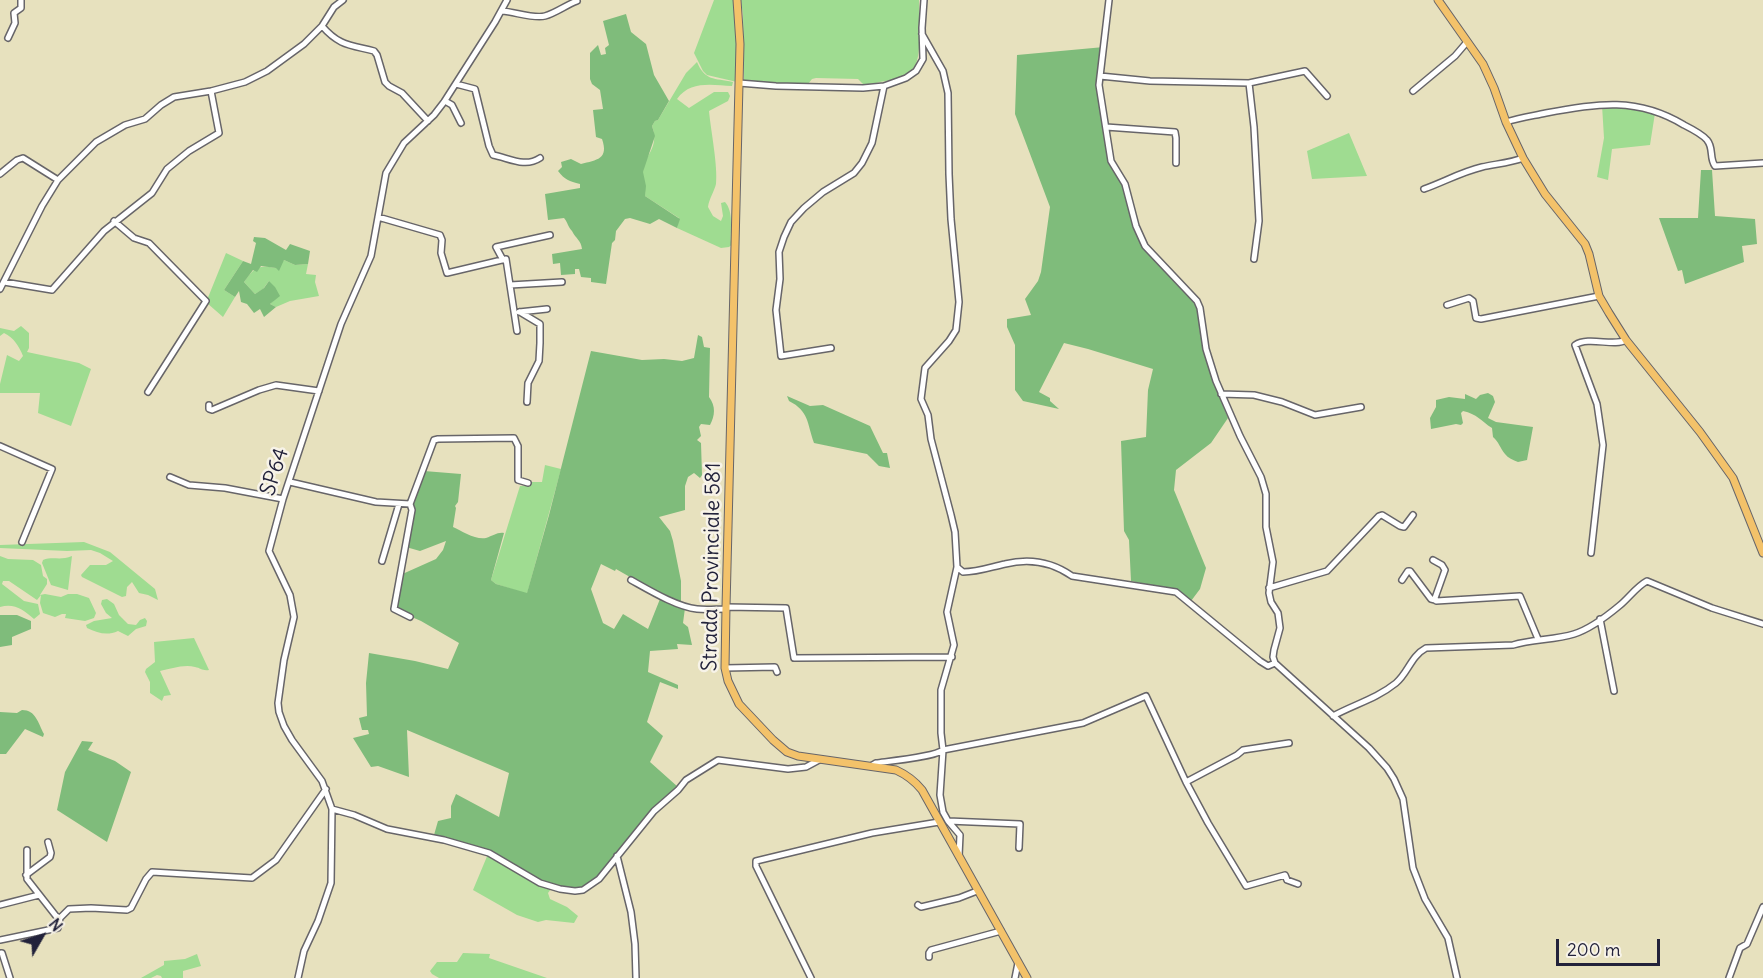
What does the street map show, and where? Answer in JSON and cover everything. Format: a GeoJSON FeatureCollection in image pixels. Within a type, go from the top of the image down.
{"type":"FeatureCollection","features":[{"type":"Feature","properties":{"kind":"main road","name":"Strada Provinciale 581"},"geometry":{"type":"LineString","coordinates":[[737,0],[740,44],[726,608],[725,668],[728,681],[734,697],[744,710],[788,752],[819,760],[896,770],[914,780],[922,790],[1027,978]]}},
{"type":"Feature","properties":{"kind":"main road"},"geometry":{"type":"LineString","coordinates":[[1438,0],[1487,72],[1523,158],[1545,194],[1585,244],[1599,296],[1626,340],[1700,432],[1733,478],[1763,553]]}},
{"type":"Feature","properties":{"kind":"street"},"geometry":{"type":"LineString","coordinates":[[8,38],[15,23],[15,11],[21,8],[21,0]]}},
{"type":"Feature","properties":{"kind":"street"},"geometry":{"type":"LineString","coordinates":[[0,289],[42,206],[58,180],[96,142],[113,130],[145,119],[174,97],[211,91],[244,82],[267,71],[304,44],[322,26],[330,11],[343,0]]}},
{"type":"Feature","properties":{"kind":"street","name":"SP64"},"geometry":{"type":"LineString","coordinates":[[298,978],[304,951],[318,921],[331,883],[332,809],[326,789],[284,726],[279,712],[278,703],[284,660],[294,617],[290,595],[269,551],[283,499],[341,324],[371,256],[384,180],[390,165],[404,143],[428,121],[445,101],[507,0]]}},
{"type":"Feature","properties":{"kind":"street"},"geometry":{"type":"LineString","coordinates":[[739,83],[863,88],[884,86],[906,78],[918,68],[923,59],[924,0]]}},
{"type":"Feature","properties":{"kind":"street"},"geometry":{"type":"LineString","coordinates":[[1109,0],[1099,84],[1111,161],[1125,184],[1136,226],[1145,246],[1197,301],[1206,349],[1221,394],[1261,477],[1266,494],[1266,527],[1273,562],[1269,588],[1280,628],[1274,650],[1275,663],[1377,756],[1394,778],[1402,795],[1413,868],[1425,899],[1448,938],[1457,978]]}},
{"type":"Feature","properties":{"kind":"street"},"geometry":{"type":"LineString","coordinates":[[502,11],[536,17],[544,16],[577,1]]}},
{"type":"Feature","properties":{"kind":"street"},"geometry":{"type":"LineString","coordinates":[[322,26],[343,44],[374,51],[385,82],[402,93],[428,121]]}},
{"type":"Feature","properties":{"kind":"street"},"geometry":{"type":"LineString","coordinates":[[922,34],[944,70],[948,93],[951,219],[959,302],[956,330],[925,368],[921,399],[928,415],[955,532],[957,567],[947,613],[954,642],[952,657],[941,690],[943,750],[941,802],[948,821],[960,835],[959,856]]}},
{"type":"Feature","properties":{"kind":"street"},"geometry":{"type":"LineString","coordinates":[[1413,92],[1467,42]]}},
{"type":"Feature","properties":{"kind":"street"},"geometry":{"type":"LineString","coordinates":[[1100,76],[1150,81],[1249,83],[1305,71],[1327,96]]}},
{"type":"Feature","properties":{"kind":"street"},"geometry":{"type":"LineString","coordinates":[[1249,83],[1259,220],[1254,259]]}},
{"type":"Feature","properties":{"kind":"street"},"geometry":{"type":"LineString","coordinates":[[456,84],[475,89],[493,155],[513,162],[533,162],[540,158]]}},
{"type":"Feature","properties":{"kind":"street"},"geometry":{"type":"LineString","coordinates":[[831,348],[781,356],[776,310],[780,279],[780,249],[795,216],[823,192],[854,173],[862,163],[872,143],[884,86]]}},
{"type":"Feature","properties":{"kind":"street"},"geometry":{"type":"LineString","coordinates":[[4,282],[52,290],[114,221],[148,197],[162,175],[180,158],[219,133],[211,91]]}},
{"type":"Feature","properties":{"kind":"street"},"geometry":{"type":"LineString","coordinates":[[445,101],[452,105],[461,123]]}},
{"type":"Feature","properties":{"kind":"street"},"geometry":{"type":"LineString","coordinates":[[1506,122],[1569,108],[1599,104],[1626,104],[1665,114],[1705,138],[1711,146],[1712,162],[1715,165],[1763,163]]}},
{"type":"Feature","properties":{"kind":"street"},"geometry":{"type":"LineString","coordinates":[[1106,127],[1175,132],[1176,163]]}},
{"type":"Feature","properties":{"kind":"street"},"geometry":{"type":"LineString","coordinates":[[0,174],[23,158],[58,180]]}},
{"type":"Feature","properties":{"kind":"street"},"geometry":{"type":"LineString","coordinates":[[1424,189],[1480,167],[1523,158]]}},
{"type":"Feature","properties":{"kind":"street"},"geometry":{"type":"LineString","coordinates":[[378,218],[440,235],[441,253],[447,273],[503,260]]}},
{"type":"Feature","properties":{"kind":"street"},"geometry":{"type":"LineString","coordinates":[[114,221],[134,238],[149,243],[206,301],[148,392]]}},
{"type":"Feature","properties":{"kind":"street"},"geometry":{"type":"LineString","coordinates":[[517,331],[517,312],[506,259],[503,260],[496,247],[550,235]]}},
{"type":"Feature","properties":{"kind":"street"},"geometry":{"type":"LineString","coordinates":[[510,285],[562,282]]}},
{"type":"Feature","properties":{"kind":"street"},"geometry":{"type":"LineString","coordinates":[[1447,305],[1469,298],[1473,302],[1476,318],[1481,320],[1599,296]]}},
{"type":"Feature","properties":{"kind":"street"},"geometry":{"type":"LineString","coordinates":[[517,312],[547,309]]}},
{"type":"Feature","properties":{"kind":"street"},"geometry":{"type":"LineString","coordinates":[[517,312],[540,324],[539,361],[528,383],[527,402]]}},
{"type":"Feature","properties":{"kind":"street"},"geometry":{"type":"LineString","coordinates":[[1591,553],[1603,444],[1597,404],[1575,345],[1580,342],[1607,341],[1618,344],[1626,340]]}},
{"type":"Feature","properties":{"kind":"street"},"geometry":{"type":"LineString","coordinates":[[209,405],[212,411],[276,385],[319,391]]}},
{"type":"Feature","properties":{"kind":"street"},"geometry":{"type":"LineString","coordinates":[[1221,394],[1254,395],[1282,402],[1315,415],[1361,407]]}},
{"type":"Feature","properties":{"kind":"street"},"geometry":{"type":"LineString","coordinates":[[410,617],[394,609],[412,510],[410,504],[433,442],[438,439],[514,438],[519,446],[518,480],[528,483]]}},
{"type":"Feature","properties":{"kind":"street"},"geometry":{"type":"LineString","coordinates":[[0,446],[52,469],[22,543]]}},
{"type":"Feature","properties":{"kind":"street"},"geometry":{"type":"LineString","coordinates":[[170,477],[189,485],[225,488],[283,499]]}},
{"type":"Feature","properties":{"kind":"street"},"geometry":{"type":"LineString","coordinates":[[290,482],[376,502],[410,504]]}},
{"type":"Feature","properties":{"kind":"street"},"geometry":{"type":"LineString","coordinates":[[382,561],[399,504]]}},
{"type":"Feature","properties":{"kind":"street"},"geometry":{"type":"LineString","coordinates":[[1269,588],[1327,571],[1379,516],[1382,515],[1404,527],[1413,515]]}},
{"type":"Feature","properties":{"kind":"street"},"geometry":{"type":"LineString","coordinates":[[1433,560],[1442,565],[1445,570],[1435,600]]}},
{"type":"Feature","properties":{"kind":"street"},"geometry":{"type":"LineString","coordinates":[[957,567],[963,572],[974,572],[1008,563],[1039,561],[1060,568],[1072,576],[1176,592],[1260,661],[1268,666],[1275,663]]}},
{"type":"Feature","properties":{"kind":"street"},"geometry":{"type":"LineString","coordinates":[[1402,580],[1410,571],[1431,599],[1438,601],[1520,597],[1538,639]]}},
{"type":"Feature","properties":{"kind":"street"},"geometry":{"type":"LineString","coordinates":[[631,580],[659,595],[698,609],[786,608],[794,658],[952,657]]}},
{"type":"Feature","properties":{"kind":"street"},"geometry":{"type":"LineString","coordinates":[[1333,716],[1367,702],[1400,680],[1417,654],[1426,648],[1513,645],[1574,634],[1600,620],[1647,581],[1712,608],[1763,624]]}},
{"type":"Feature","properties":{"kind":"street"},"geometry":{"type":"LineString","coordinates":[[1600,620],[1614,691]]}},
{"type":"Feature","properties":{"kind":"street"},"geometry":{"type":"LineString","coordinates":[[725,668],[775,667],[777,672]]}},
{"type":"Feature","properties":{"kind":"street"},"geometry":{"type":"LineString","coordinates":[[871,766],[876,763],[1083,723],[1146,696],[1186,782],[1246,886],[1285,875],[1287,880],[1298,885]]}},
{"type":"Feature","properties":{"kind":"street"},"geometry":{"type":"LineString","coordinates":[[1186,782],[1243,750],[1289,743]]}},
{"type":"Feature","properties":{"kind":"street"},"geometry":{"type":"LineString","coordinates":[[332,809],[387,828],[444,840],[489,853],[540,883],[561,889],[583,890],[598,879],[654,811],[686,780],[718,760],[788,769],[806,767],[819,760]]}},
{"type":"Feature","properties":{"kind":"street"},"geometry":{"type":"LineString","coordinates":[[0,940],[58,928],[60,918],[69,909],[127,910],[131,908],[146,879],[153,872],[252,878],[276,860],[326,789]]}},
{"type":"Feature","properties":{"kind":"street"},"geometry":{"type":"LineString","coordinates":[[948,821],[1020,824],[1019,848]]}},
{"type":"Feature","properties":{"kind":"street"},"geometry":{"type":"LineString","coordinates":[[811,978],[756,866],[756,861],[872,833],[939,822]]}},
{"type":"Feature","properties":{"kind":"street"},"geometry":{"type":"LineString","coordinates":[[26,875],[50,856],[48,842]]}},
{"type":"Feature","properties":{"kind":"street"},"geometry":{"type":"LineString","coordinates":[[27,850],[26,875],[28,881],[60,918]]}},
{"type":"Feature","properties":{"kind":"street"},"geometry":{"type":"LineString","coordinates":[[617,856],[632,912],[636,978]]}},
{"type":"Feature","properties":{"kind":"street"},"geometry":{"type":"LineString","coordinates":[[918,905],[921,907],[959,898],[977,891]]}},
{"type":"Feature","properties":{"kind":"street"},"geometry":{"type":"LineString","coordinates":[[0,905],[39,895]]}},
{"type":"Feature","properties":{"kind":"street"},"geometry":{"type":"LineString","coordinates":[[1729,978],[1740,948],[1747,944],[1763,907]]}},
{"type":"Feature","properties":{"kind":"street"},"geometry":{"type":"LineString","coordinates":[[929,957],[931,950],[1001,931]]}},
{"type":"Feature","properties":{"kind":"street"},"geometry":{"type":"LineString","coordinates":[[0,952],[10,978]]}},
{"type":"Feature","properties":{"kind":"street"},"geometry":{"type":"LineString","coordinates":[[1015,978],[1018,963]]}},
{"type":"Feature","properties":{"kind":"green space"},"geometry":{"type":"Polygon","coordinates":[[[714,0],[735,0],[738,22],[737,82],[707,75],[694,53],[714,0]]]}},
{"type":"Feature","properties":{"kind":"green space"},"geometry":{"type":"Polygon","coordinates":[[[741,0],[919,0],[919,44],[915,66],[906,74],[872,84],[863,84],[858,79],[816,78],[808,84],[749,82],[744,80],[741,0]]]}},
{"type":"Feature","properties":{"kind":"green space"},"geometry":{"type":"Polygon","coordinates":[[[626,14],[631,32],[646,44],[654,75],[669,101],[652,126],[655,136],[643,172],[646,186],[645,196],[680,219],[677,228],[659,219],[650,224],[630,218],[625,219],[616,231],[615,240],[612,243],[606,284],[591,282],[591,278],[581,277],[579,269],[575,269],[575,274],[561,275],[560,263],[553,264],[552,254],[582,249],[564,218],[548,220],[545,194],[580,188],[580,184],[568,180],[558,171],[562,167],[561,162],[571,159],[581,164],[597,160],[603,155],[602,139],[596,137],[593,110],[603,109],[600,90],[592,84],[590,79],[590,53],[598,45],[601,55],[606,54],[605,48],[609,45],[603,21],[626,14]]]}},
{"type":"Feature","properties":{"kind":"green space"},"geometry":{"type":"Polygon","coordinates":[[[1104,47],[1097,83],[1099,106],[1111,162],[1127,193],[1132,220],[1140,243],[1198,306],[1204,349],[1228,418],[1211,443],[1176,470],[1174,490],[1206,568],[1200,589],[1191,601],[1170,589],[1131,581],[1129,540],[1124,531],[1121,441],[1146,437],[1148,390],[1153,369],[1064,343],[1039,392],[1050,398],[1050,401],[1059,409],[1023,401],[1015,390],[1015,345],[1007,327],[1007,319],[1031,315],[1025,299],[1038,281],[1041,272],[1050,207],[1015,114],[1017,55],[1104,47]]]}},
{"type":"Feature","properties":{"kind":"green space"},"geometry":{"type":"Polygon","coordinates":[[[697,62],[707,76],[733,82],[732,86],[695,86],[682,93],[677,99],[689,108],[714,92],[728,92],[730,96],[728,101],[709,111],[716,184],[708,207],[713,216],[721,221],[723,216],[721,203],[725,202],[728,206],[731,216],[731,242],[734,243],[729,247],[721,248],[677,228],[679,218],[645,196],[643,172],[653,146],[652,126],[658,120],[686,73],[697,62]]]}},
{"type":"Feature","properties":{"kind":"green space"},"geometry":{"type":"Polygon","coordinates":[[[1602,105],[1632,106],[1655,113],[1650,145],[1612,149],[1608,180],[1597,177],[1604,138],[1602,105]]]}},
{"type":"Feature","properties":{"kind":"green space"},"geometry":{"type":"Polygon","coordinates":[[[1349,133],[1367,176],[1312,179],[1307,151],[1349,133]]]}},
{"type":"Feature","properties":{"kind":"green space"},"geometry":{"type":"Polygon","coordinates":[[[1701,170],[1712,170],[1715,216],[1755,219],[1757,244],[1742,246],[1744,262],[1685,284],[1682,270],[1678,271],[1659,218],[1698,218],[1701,170]]]}},
{"type":"Feature","properties":{"kind":"green space"},"geometry":{"type":"Polygon","coordinates":[[[254,237],[265,238],[286,250],[290,244],[310,251],[308,264],[295,265],[284,260],[279,271],[276,268],[261,266],[257,272],[253,270],[244,282],[255,294],[269,281],[275,287],[280,296],[270,304],[276,307],[264,317],[260,309],[254,313],[247,304],[241,302],[239,291],[235,297],[224,290],[243,261],[251,264],[256,243],[253,241],[254,237]]]}},
{"type":"Feature","properties":{"kind":"green space"},"geometry":{"type":"Polygon","coordinates":[[[226,253],[243,261],[224,290],[235,297],[223,317],[207,303],[207,300],[226,253]]]}},
{"type":"Feature","properties":{"kind":"green space"},"geometry":{"type":"Polygon","coordinates":[[[284,260],[295,265],[308,264],[306,274],[316,275],[315,282],[319,296],[290,301],[276,307],[270,304],[273,301],[269,281],[255,294],[244,282],[257,268],[276,268],[284,260]]]}},
{"type":"Feature","properties":{"kind":"green space"},"geometry":{"type":"Polygon","coordinates":[[[21,326],[29,333],[27,352],[79,363],[91,369],[71,426],[38,413],[40,393],[0,393],[7,355],[19,361],[23,356],[11,337],[4,333],[0,336],[0,328],[14,331],[21,326]]]}},
{"type":"Feature","properties":{"kind":"green space"},"geometry":{"type":"Polygon","coordinates":[[[698,335],[702,337],[704,347],[710,348],[709,397],[714,411],[710,425],[701,424],[699,427],[701,436],[697,440],[701,443],[702,475],[700,478],[694,473],[688,477],[685,486],[685,510],[659,517],[670,531],[673,541],[681,581],[681,601],[656,592],[616,569],[615,571],[601,564],[591,589],[603,623],[614,629],[623,614],[648,629],[660,599],[685,608],[683,623],[688,627],[692,645],[677,644],[678,649],[650,651],[648,672],[678,685],[678,689],[660,682],[647,722],[663,736],[650,762],[678,787],[589,885],[579,888],[547,885],[488,850],[434,835],[438,821],[451,818],[451,806],[456,794],[499,817],[509,773],[407,730],[409,777],[378,766],[371,767],[353,738],[369,734],[368,730],[362,730],[359,718],[367,716],[366,683],[369,653],[448,669],[459,643],[394,607],[398,576],[436,559],[446,541],[420,551],[406,547],[411,504],[424,471],[461,474],[453,527],[482,538],[504,533],[491,580],[496,584],[527,593],[591,351],[642,360],[682,361],[694,358],[698,335]]]}},
{"type":"Feature","properties":{"kind":"green space"},"geometry":{"type":"Polygon","coordinates":[[[1488,393],[1493,396],[1495,402],[1488,418],[1496,422],[1533,427],[1527,460],[1518,462],[1508,457],[1493,437],[1492,428],[1468,412],[1461,413],[1463,423],[1461,425],[1431,429],[1430,418],[1436,407],[1436,400],[1449,397],[1465,399],[1465,394],[1476,399],[1488,393]]]}},
{"type":"Feature","properties":{"kind":"green space"},"geometry":{"type":"Polygon","coordinates":[[[787,396],[810,406],[823,405],[870,426],[883,453],[887,453],[890,468],[879,466],[867,454],[814,443],[804,413],[789,401],[787,396]]]}},
{"type":"Feature","properties":{"kind":"green space"},"geometry":{"type":"Polygon","coordinates":[[[545,465],[561,469],[527,594],[496,584],[491,580],[520,486],[529,486],[531,482],[542,482],[545,465]]]}},
{"type":"Feature","properties":{"kind":"green space"},"geometry":{"type":"Polygon","coordinates":[[[84,542],[110,552],[155,589],[158,600],[139,593],[132,582],[127,587],[126,596],[122,597],[82,577],[81,575],[90,565],[106,565],[113,561],[91,550],[0,548],[0,545],[84,542]]]}},
{"type":"Feature","properties":{"kind":"green space"},"geometry":{"type":"Polygon","coordinates":[[[0,556],[8,559],[33,560],[41,565],[47,584],[40,595],[45,594],[61,597],[77,594],[89,598],[96,613],[94,618],[85,621],[65,618],[66,614],[55,617],[43,613],[40,603],[41,595],[37,600],[9,581],[3,581],[2,584],[24,601],[38,604],[40,614],[34,619],[14,607],[0,607],[0,556]]]}},
{"type":"Feature","properties":{"kind":"green space"},"geometry":{"type":"Polygon","coordinates":[[[72,556],[68,590],[51,585],[42,563],[43,560],[72,556]]]}},
{"type":"Feature","properties":{"kind":"green space"},"geometry":{"type":"Polygon","coordinates":[[[107,599],[114,604],[119,615],[128,624],[136,625],[145,618],[146,626],[136,629],[128,636],[118,631],[103,633],[87,628],[86,625],[94,621],[112,618],[101,604],[102,600],[107,599]]]}},
{"type":"Feature","properties":{"kind":"green space"},"geometry":{"type":"Polygon","coordinates":[[[0,615],[17,615],[31,621],[31,629],[12,637],[12,645],[0,647],[0,615]]]}},
{"type":"Feature","properties":{"kind":"green space"},"geometry":{"type":"Polygon","coordinates":[[[194,638],[209,670],[186,666],[160,671],[171,695],[164,696],[162,701],[150,693],[150,682],[145,672],[155,662],[154,642],[194,638]]]}},
{"type":"Feature","properties":{"kind":"green space"},"geometry":{"type":"Polygon","coordinates":[[[22,710],[34,715],[44,734],[43,737],[25,729],[6,754],[0,754],[0,712],[17,713],[22,710]]]}},
{"type":"Feature","properties":{"kind":"green space"},"geometry":{"type":"Polygon","coordinates":[[[82,741],[93,742],[88,750],[115,761],[131,772],[107,842],[57,810],[65,772],[82,741]]]}},
{"type":"Feature","properties":{"kind":"green space"},"geometry":{"type":"Polygon","coordinates":[[[488,854],[551,889],[548,893],[550,899],[567,907],[578,916],[574,923],[546,920],[538,922],[517,915],[473,890],[488,854]]]}},
{"type":"Feature","properties":{"kind":"green space"},"geometry":{"type":"Polygon","coordinates":[[[463,953],[490,954],[489,958],[547,978],[439,978],[430,971],[437,962],[457,962],[463,953]]]}},
{"type":"Feature","properties":{"kind":"green space"},"geometry":{"type":"Polygon","coordinates":[[[197,954],[201,966],[183,971],[183,978],[162,978],[157,975],[151,978],[141,978],[164,965],[164,961],[185,959],[197,954]]]}}]}
